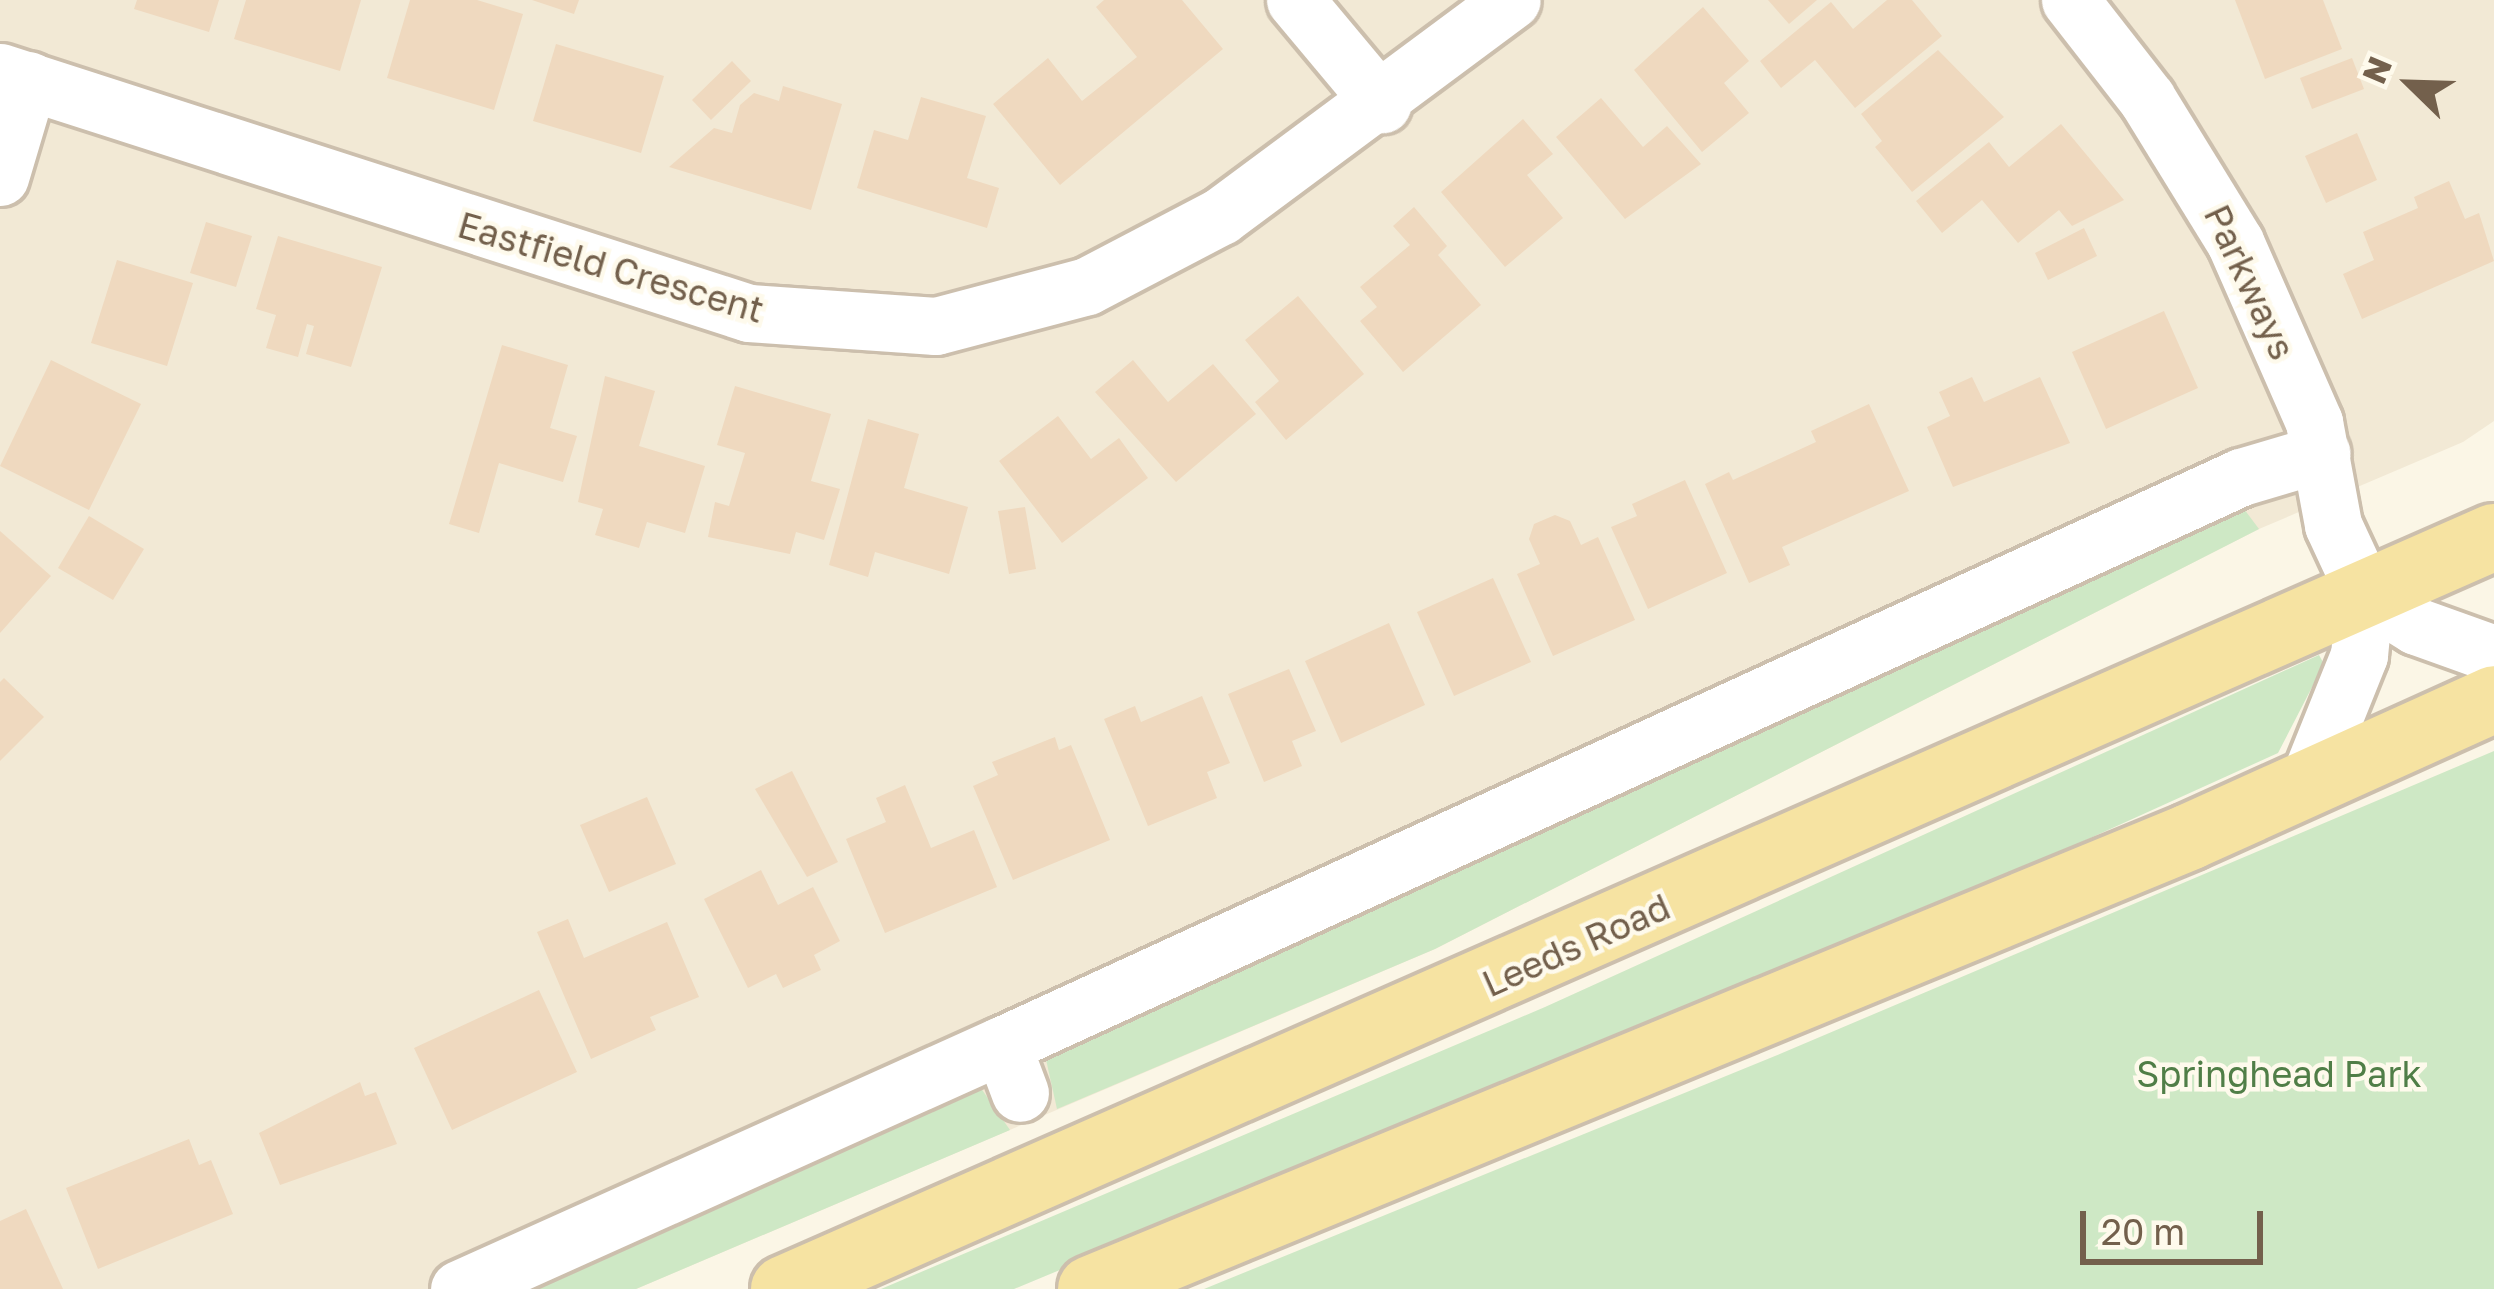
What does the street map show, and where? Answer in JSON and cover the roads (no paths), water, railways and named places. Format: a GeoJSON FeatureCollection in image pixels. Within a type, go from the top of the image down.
{"type":"FeatureCollection","features":[{"type":"Feature","properties":{"kind":"main road","name":"Leeds Road"},"geometry":{"type":"LineString","coordinates":[[784,1289],[2494,537]]}},
{"type":"Feature","properties":{"kind":"main road"},"geometry":{"type":"LineString","coordinates":[[1091,1289],[2308,782],[2494,699]]}},
{"type":"Feature","properties":{"kind":"street"},"geometry":{"type":"LineString","coordinates":[[1295,0],[1382,104]]}},
{"type":"Feature","properties":{"kind":"street","name":"Eastfield Crescent"},"geometry":{"type":"LineString","coordinates":[[15,76],[749,313],[936,326],[1088,286],[1221,216],[1382,104],[1512,0]]}},
{"type":"Feature","properties":{"kind":"street","name":"Parkways"},"geometry":{"type":"LineString","coordinates":[[2070,0],[2147,99],[2236,242],[2322,453],[2333,525],[2366,594]]}},
{"type":"Feature","properties":{"kind":"street"},"geometry":{"type":"LineString","coordinates":[[0,177],[15,76]]}},
{"type":"Feature","properties":{"kind":"street"},"geometry":{"type":"LineString","coordinates":[[459,1289],[1011,1069],[2241,477],[2322,453]]}},
{"type":"Feature","properties":{"kind":"street"},"geometry":{"type":"LineString","coordinates":[[2308,782],[2360,655],[2366,594],[2416,626],[2494,654]]}},
{"type":"Feature","properties":{"kind":"park label","name":"Springhead Park"},"geometry":{"type":"Point","coordinates":[2279,1074]}}]}
